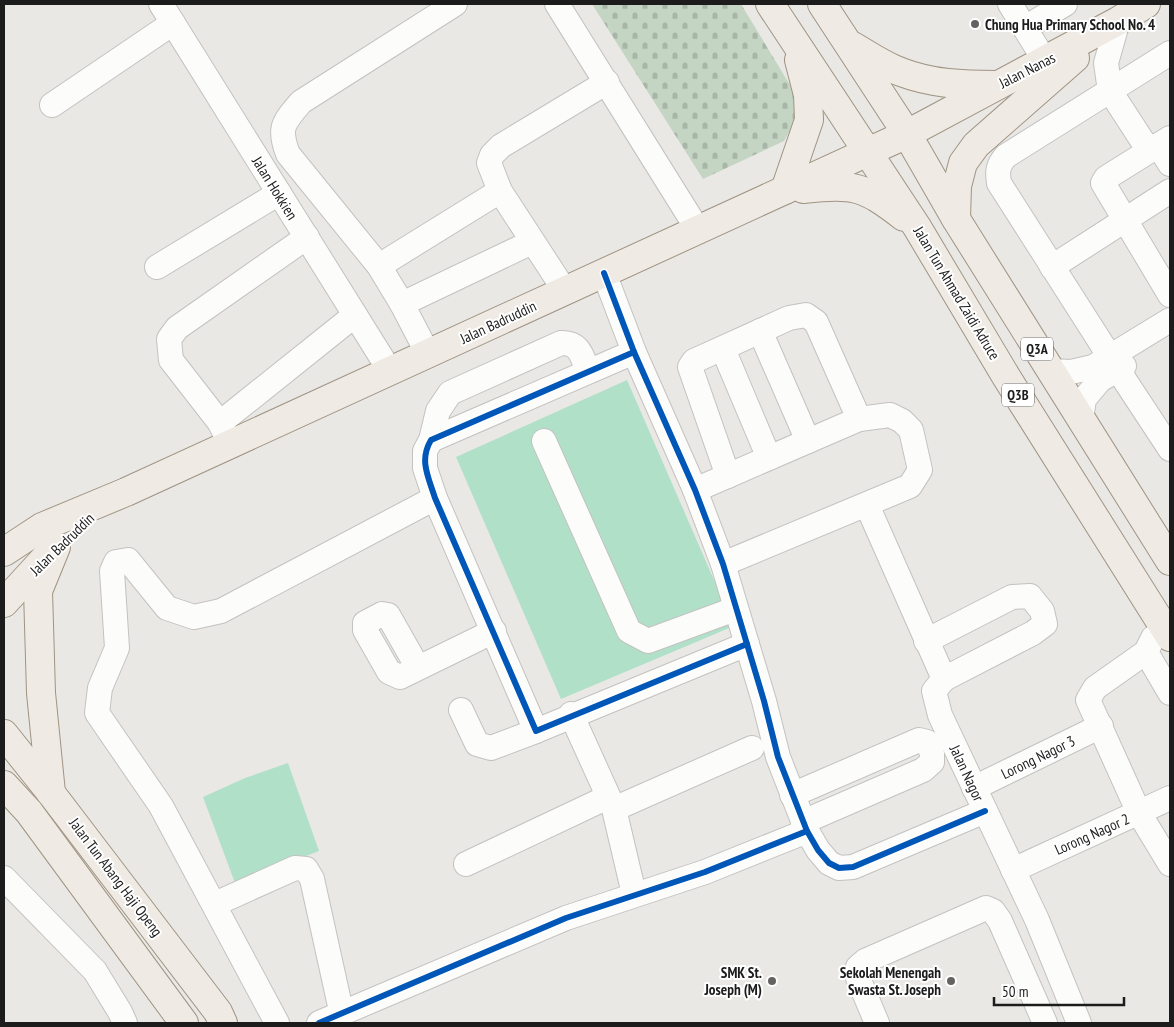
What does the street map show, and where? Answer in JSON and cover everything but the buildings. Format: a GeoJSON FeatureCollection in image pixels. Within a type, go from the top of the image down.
{"type":"FeatureCollection","features":[{"type":"Feature","properties":{"kind":"main road","name":"Jalan Tun Ahmad Zaidi Adruce"},"geometry":{"type":"LineString","coordinates":[[770,4],[917,227],[1007,378],[1166,629]]}},
{"type":"Feature","properties":{"kind":"main road","name":"Q3A"},"geometry":{"type":"LineString","coordinates":[[822,4],[907,134],[956,219],[1170,561]]}},
{"type":"Feature","properties":{"kind":"main road","name":"Jalan Nanas"},"geometry":{"type":"LineString","coordinates":[[869,152],[1045,61],[1146,4]]}},
{"type":"Feature","properties":{"kind":"main road"},"geometry":{"type":"LineString","coordinates":[[956,219],[957,186],[963,164],[976,145],[1118,21]]}},
{"type":"Feature","properties":{"kind":"main road"},"geometry":{"type":"LineString","coordinates":[[792,38],[808,95],[810,120],[784,190],[844,185],[868,192],[917,227]]}},
{"type":"Feature","properties":{"kind":"main road"},"geometry":{"type":"LineString","coordinates":[[851,46],[899,72],[927,80],[953,84],[999,85]]}},
{"type":"Feature","properties":{"kind":"main road","name":"Jalan Badruddin"},"geometry":{"type":"LineString","coordinates":[[4,552],[49,537],[225,434],[390,371],[869,152]]}},
{"type":"Feature","properties":{"kind":"main road"},"geometry":{"type":"LineString","coordinates":[[4,534],[49,537],[38,591],[41,693],[52,793]]}},
{"type":"Feature","properties":{"kind":"main road","name":"Jalan Badruddin"},"geometry":{"type":"LineString","coordinates":[[4,603],[49,537]]}},
{"type":"Feature","properties":{"kind":"main road","name":"Jalan Tun Abang Haji Openg"},"geometry":{"type":"LineString","coordinates":[[4,734],[52,793],[218,1012],[223,1023]]}},
{"type":"Feature","properties":{"kind":"main road","name":"Jalan Tun Abang Haji Openg"},"geometry":{"type":"LineString","coordinates":[[4,784],[16,808],[184,1023]]}},
{"type":"Feature","properties":{"kind":"street"},"geometry":{"type":"LineString","coordinates":[[428,354],[402,304],[379,266],[288,154],[281,136],[285,120],[301,102],[455,4]]}},
{"type":"Feature","properties":{"kind":"street"},"geometry":{"type":"LineString","coordinates":[[557,4],[698,230]]}},
{"type":"Feature","properties":{"kind":"street"},"geometry":{"type":"LineString","coordinates":[[1010,4],[1045,61]]}},
{"type":"Feature","properties":{"kind":"street"},"geometry":{"type":"LineString","coordinates":[[1025,28],[1065,4]]}},
{"type":"Feature","properties":{"kind":"street"},"geometry":{"type":"LineString","coordinates":[[52,105],[167,13]]}},
{"type":"Feature","properties":{"kind":"street","name":"Jalan Hokkien"},"geometry":{"type":"LineString","coordinates":[[167,13],[390,371]]}},
{"type":"Feature","properties":{"kind":"street"},"geometry":{"type":"LineString","coordinates":[[1118,21],[1106,63],[1110,91],[1162,149],[1106,178],[1103,183],[1170,295]]}},
{"type":"Feature","properties":{"kind":"street"},"geometry":{"type":"LineString","coordinates":[[1170,53],[1006,156],[1000,163],[997,172],[999,183],[1170,450]]}},
{"type":"Feature","properties":{"kind":"street"},"geometry":{"type":"LineString","coordinates":[[565,291],[500,191],[488,163],[492,155],[501,146],[607,82]]}},
{"type":"Feature","properties":{"kind":"street"},"geometry":{"type":"LineString","coordinates":[[379,266],[500,191]]}},
{"type":"Feature","properties":{"kind":"street"},"geometry":{"type":"LineString","coordinates":[[1052,268],[1170,192]]}},
{"type":"Feature","properties":{"kind":"street"},"geometry":{"type":"LineString","coordinates":[[157,267],[279,193]]}},
{"type":"Feature","properties":{"kind":"street"},"geometry":{"type":"LineString","coordinates":[[306,238],[177,328],[169,339],[171,360],[225,434],[355,315]]}},
{"type":"Feature","properties":{"kind":"street"},"geometry":{"type":"LineString","coordinates":[[402,304],[532,242]]}},
{"type":"Feature","properties":{"kind":"street"},"geometry":{"type":"LineString","coordinates":[[604,273],[634,352],[695,490],[723,564],[764,701],[778,757],[805,826],[818,850],[829,863],[839,868],[853,867],[985,811]]}},
{"type":"Feature","properties":{"kind":"street"},"geometry":{"type":"LineString","coordinates":[[728,476],[690,367],[694,361],[789,318],[806,316],[816,322],[859,419]]}},
{"type":"Feature","properties":{"kind":"street"},"geometry":{"type":"LineString","coordinates":[[1081,420],[1084,399],[1114,363],[1170,320]]}},
{"type":"Feature","properties":{"kind":"street"},"geometry":{"type":"LineString","coordinates":[[760,331],[808,441]]}},
{"type":"Feature","properties":{"kind":"street"},"geometry":{"type":"LineString","coordinates":[[1050,370],[1071,372],[1114,363],[1170,337]]}},
{"type":"Feature","properties":{"kind":"street"},"geometry":{"type":"LineString","coordinates":[[536,731],[435,498],[425,468],[425,451],[431,440],[438,411],[450,393],[561,344],[570,343],[579,349],[588,372]]}},
{"type":"Feature","properties":{"kind":"street"},"geometry":{"type":"LineString","coordinates":[[723,349],[769,458]]}},
{"type":"Feature","properties":{"kind":"street"},"geometry":{"type":"LineString","coordinates":[[431,440],[634,352]]}},
{"type":"Feature","properties":{"kind":"street"},"geometry":{"type":"LineString","coordinates":[[695,490],[859,419],[890,415],[902,421],[911,430],[920,470],[910,486],[723,564]]}},
{"type":"Feature","properties":{"kind":"street"},"geometry":{"type":"LineString","coordinates":[[544,441],[629,630],[648,641],[736,609]]}},
{"type":"Feature","properties":{"kind":"street"},"geometry":{"type":"LineString","coordinates":[[277,1023],[161,806],[97,713],[100,688],[117,648],[112,571],[116,562],[128,560],[167,608],[194,617],[221,611],[435,498]]}},
{"type":"Feature","properties":{"kind":"street"},"geometry":{"type":"LineString","coordinates":[[867,505],[926,641],[944,679],[1033,633],[1045,624],[1042,611],[1030,596],[1012,597],[926,641]]}},
{"type":"Feature","properties":{"kind":"street"},"geometry":{"type":"LineString","coordinates":[[1166,629],[1146,652],[1095,688],[1088,700],[1140,813],[1170,864]]}},
{"type":"Feature","properties":{"kind":"street"},"geometry":{"type":"LineString","coordinates":[[418,668],[494,631]]}},
{"type":"Feature","properties":{"kind":"street"},"geometry":{"type":"LineString","coordinates":[[461,710],[477,744],[491,748],[747,644]]}},
{"type":"Feature","properties":{"kind":"street"},"geometry":{"type":"LineString","coordinates":[[1146,652],[1170,693]]}},
{"type":"Feature","properties":{"kind":"street","name":"Jalan Nagor"},"geometry":{"type":"LineString","coordinates":[[944,679],[934,691],[940,715],[941,744],[974,788],[1025,896],[1079,1023]]}},
{"type":"Feature","properties":{"kind":"street"},"geometry":{"type":"LineString","coordinates":[[571,714],[611,803],[634,894]]}},
{"type":"Feature","properties":{"kind":"street","name":"Lorong Nagor 3"},"geometry":{"type":"LineString","coordinates":[[974,788],[1101,726]]}},
{"type":"Feature","properties":{"kind":"street"},"geometry":{"type":"LineString","coordinates":[[319,1023],[342,1016],[566,918],[705,872],[923,770],[932,762],[941,744],[919,740],[792,795]]}},
{"type":"Feature","properties":{"kind":"street"},"geometry":{"type":"LineString","coordinates":[[466,864],[611,803],[752,748]]}},
{"type":"Feature","properties":{"kind":"street","name":"Lorong Nagor 2"},"geometry":{"type":"LineString","coordinates":[[1013,870],[1170,798]]}},
{"type":"Feature","properties":{"kind":"street"},"geometry":{"type":"LineString","coordinates":[[215,904],[295,868],[306,869],[312,879],[342,1016]]}},
{"type":"Feature","properties":{"kind":"street"},"geometry":{"type":"LineString","coordinates":[[4,878],[95,971],[120,1012],[124,1023]]}},
{"type":"Feature","properties":{"kind":"street"},"geometry":{"type":"LineString","coordinates":[[993,911],[1025,896]]}},
{"type":"Feature","properties":{"kind":"street"},"geometry":{"type":"LineString","coordinates":[[878,1023],[858,978],[858,967],[865,960],[986,908],[993,911],[1000,922],[1045,1023]]}},
{"type":"Feature","properties":{"kind":"green space"},"geometry":{"type":"Polygon","coordinates":[[[592,4],[741,4],[796,95],[796,120],[784,141],[703,179],[592,4]]]}},
{"type":"Feature","properties":{"kind":"green space"},"geometry":{"type":"Polygon","coordinates":[[[627,380],[734,626],[561,699],[456,457],[627,380]]]}},
{"type":"Feature","properties":{"kind":"green space"},"geometry":{"type":"Polygon","coordinates":[[[288,763],[319,851],[235,883],[203,797],[245,778],[288,763]]]}},
{"type":"Feature","properties":{"kind":"cycle path"},"geometry":{"type":"LineString","coordinates":[[604,273],[634,352],[695,490],[723,564],[764,701],[778,757],[807,831],[818,850],[829,863],[839,868],[853,867],[985,811]]}},
{"type":"Feature","properties":{"kind":"cycle path"},"geometry":{"type":"LineString","coordinates":[[634,352],[431,440],[427,447],[425,461],[427,475],[435,498],[536,731],[747,644]]}},
{"type":"Feature","properties":{"kind":"cycle path"},"geometry":{"type":"LineString","coordinates":[[319,1023],[566,918],[705,872],[807,831]]}},
{"type":"Feature","properties":{"kind":"place","name":"Chung Hua Primary School No. 4"},"geometry":{"type":"Point","coordinates":[975,24]}},
{"type":"Feature","properties":{"kind":"place","name":"SMK St. Joseph (M)"},"geometry":{"type":"Point","coordinates":[772,981]}},
{"type":"Feature","properties":{"kind":"place","name":"Sekolah Menengah Swasta St. Joseph"},"geometry":{"type":"Point","coordinates":[951,981]}}]}
